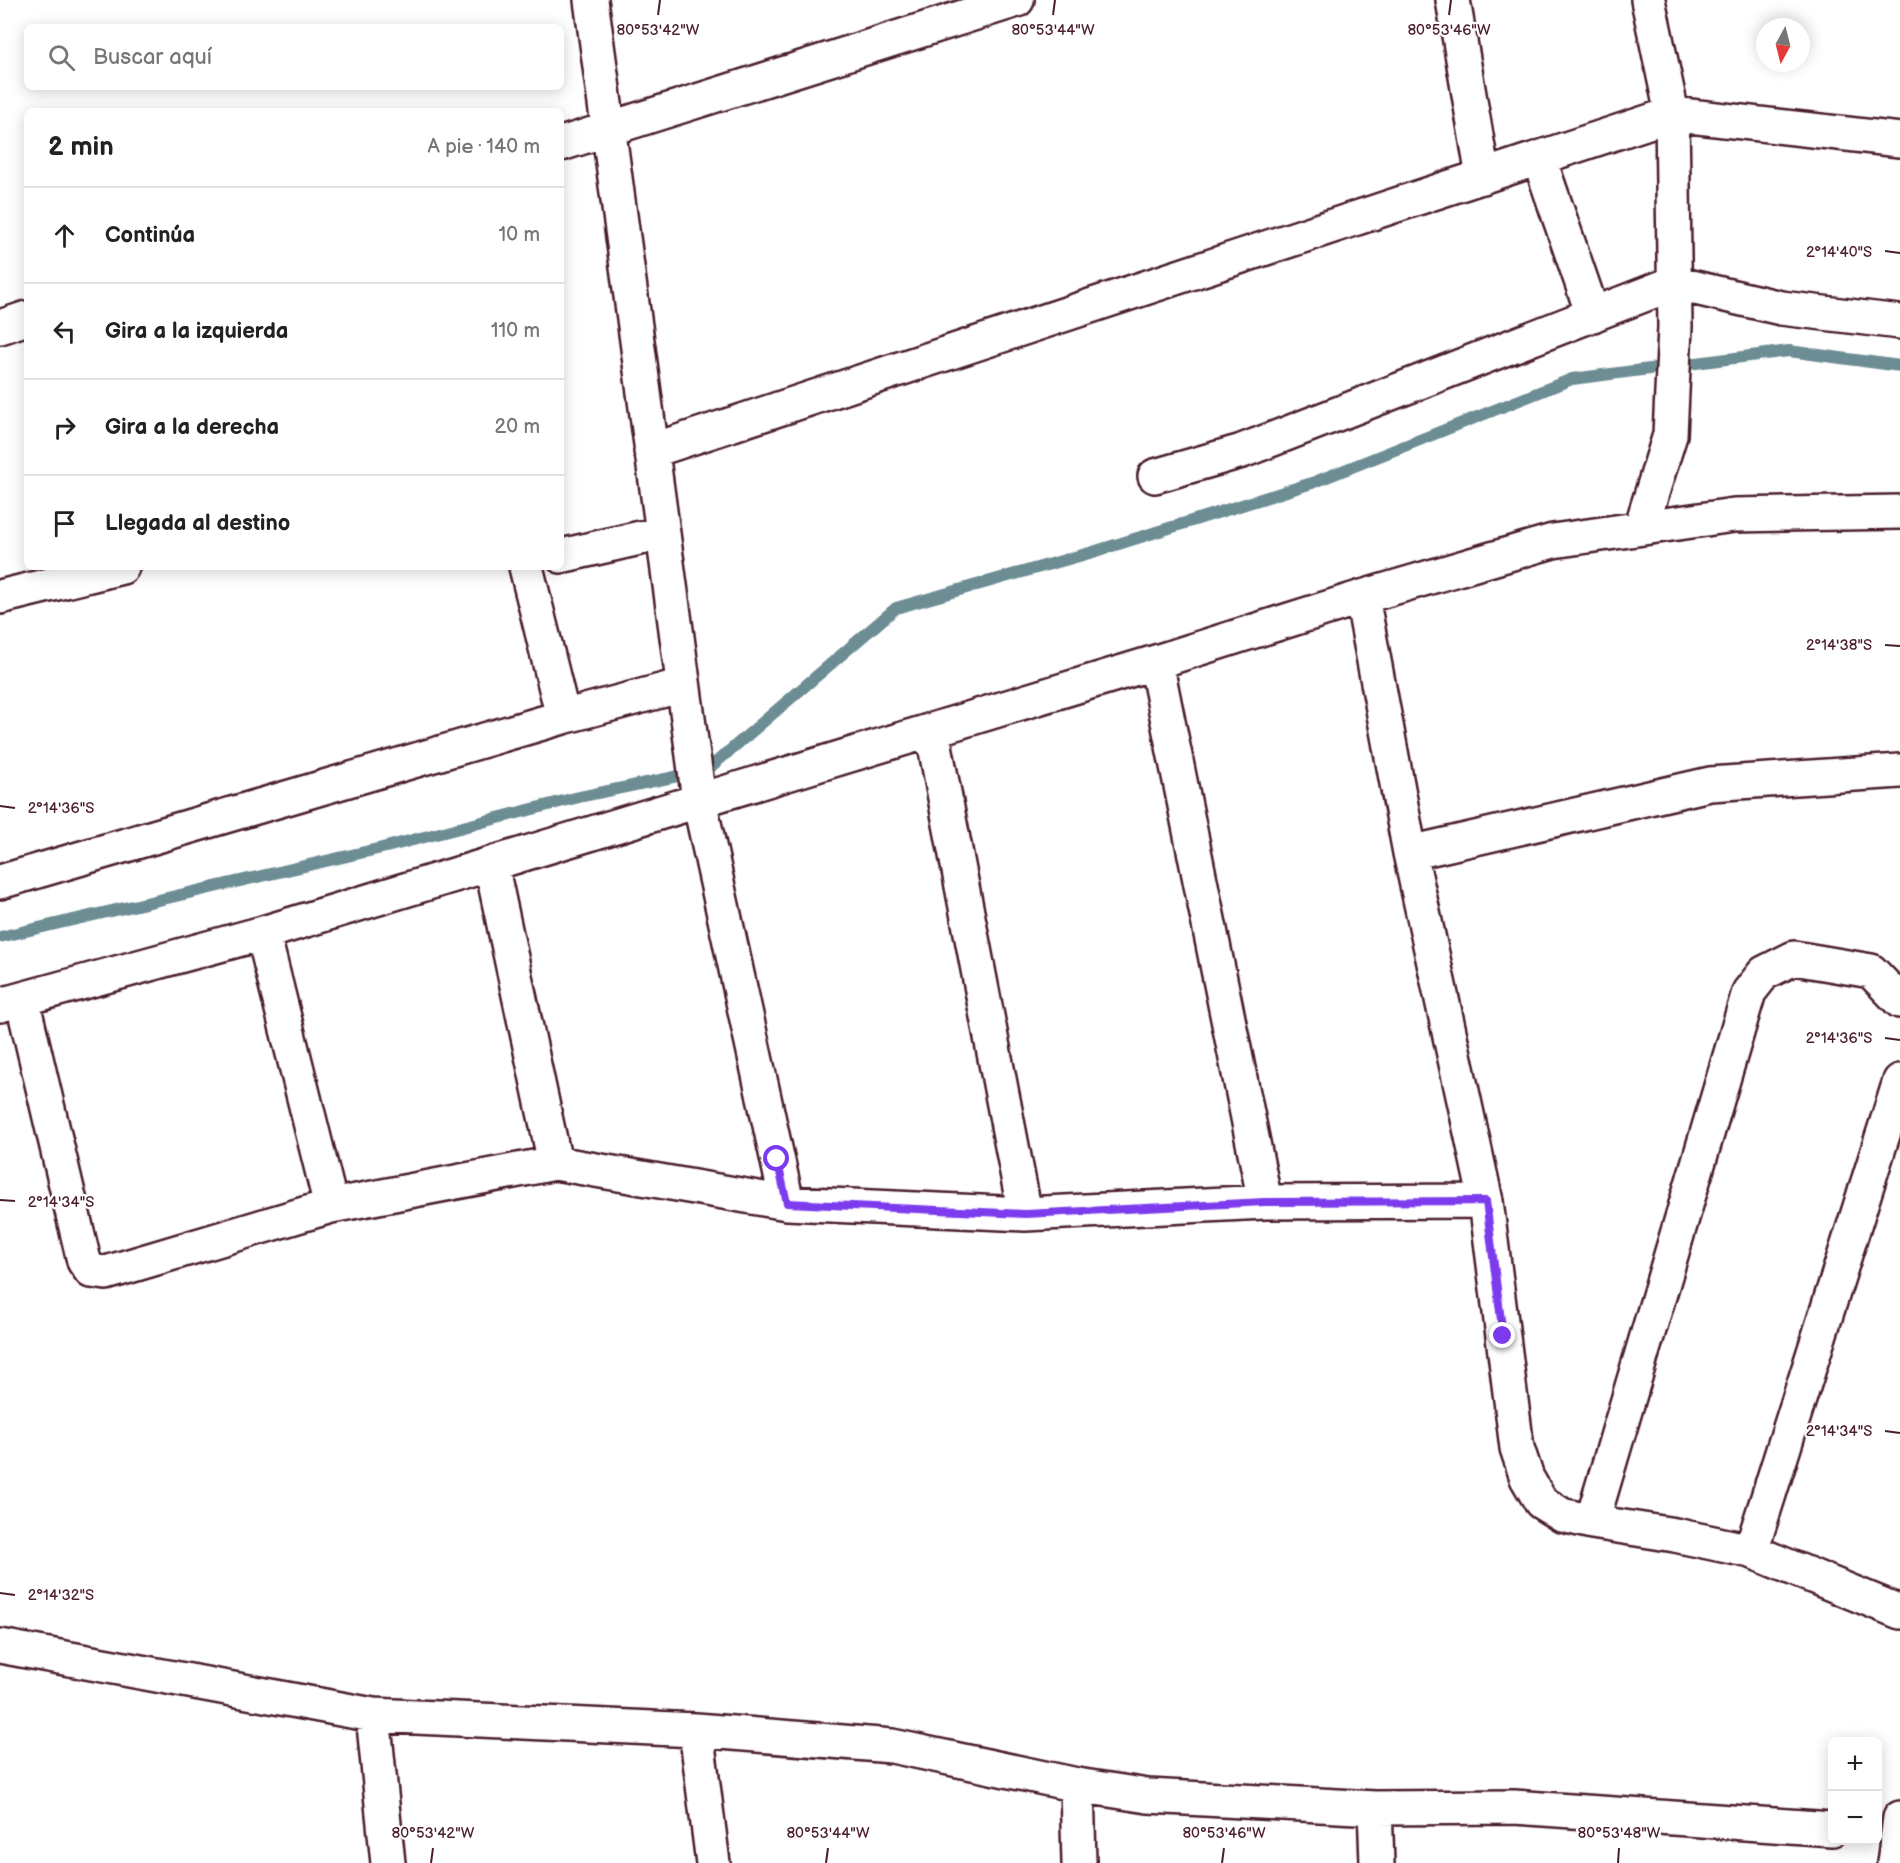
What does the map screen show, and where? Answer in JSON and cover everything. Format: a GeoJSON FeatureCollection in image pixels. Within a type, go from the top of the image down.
{"type":"FeatureCollection","features":[{"type":"Feature","properties":{"kind":"street"},"geometry":{"type":"LineString","coordinates":[[591,0],[698,796],[787,1203]]}},
{"type":"Feature","properties":{"kind":"street"},"geometry":{"type":"LineString","coordinates":[[564,143],[1017,0]]}},
{"type":"Feature","properties":{"kind":"street"},"geometry":{"type":"LineString","coordinates":[[1453,0],[1483,177]]}},
{"type":"Feature","properties":{"kind":"street"},"geometry":{"type":"LineString","coordinates":[[1641,528],[1670,435],[1675,327],[1672,114],[1648,0]]}},
{"type":"Feature","properties":{"kind":"street"},"geometry":{"type":"LineString","coordinates":[[651,451],[1672,114],[1900,140]]}},
{"type":"Feature","properties":{"kind":"street"},"geometry":{"type":"LineString","coordinates":[[1539,158],[1593,315]]}},
{"type":"Feature","properties":{"kind":"street"},"geometry":{"type":"LineString","coordinates":[[1155,476],[1242,451],[1674,283],[1781,308],[1900,322]]}},
{"type":"Feature","properties":{"kind":"street"},"geometry":{"type":"LineString","coordinates":[[0,327],[24,319]]}},
{"type":"Feature","properties":{"kind":"street"},"geometry":{"type":"LineString","coordinates":[[1486,1201],[1265,1202],[1025,1214],[787,1203],[555,1163],[331,1206],[106,1273],[91,1271],[84,1262],[11,1002],[263,933],[491,864],[698,796],[932,730],[1362,597],[1553,541],[1734,515],[1900,512]]}},
{"type":"Feature","properties":{"kind":"street"},"geometry":{"type":"LineString","coordinates":[[564,555],[662,533]]}},
{"type":"Feature","properties":{"kind":"street"},"geometry":{"type":"LineString","coordinates":[[0,597],[110,570]]}},
{"type":"Feature","properties":{"kind":"street"},"geometry":{"type":"LineString","coordinates":[[527,570],[563,717]]}},
{"type":"Feature","properties":{"kind":"street"},"geometry":{"type":"LineString","coordinates":[[1362,597],[1410,853],[1486,1201],[1517,1448],[1527,1478],[1541,1502],[1562,1515],[1751,1551],[1900,1612]]}},
{"type":"Feature","properties":{"kind":"street"},"geometry":{"type":"LineString","coordinates":[[1156,662],[1265,1202]]}},
{"type":"Feature","properties":{"kind":"street"},"geometry":{"type":"LineString","coordinates":[[0,882],[563,717],[683,685]]}},
{"type":"Feature","properties":{"kind":"street"},"geometry":{"type":"LineString","coordinates":[[932,730],[1025,1214]]}},
{"type":"Feature","properties":{"kind":"street"},"geometry":{"type":"LineString","coordinates":[[1410,853],[1710,784],[1900,771]]}},
{"type":"Feature","properties":{"kind":"street"},"geometry":{"type":"LineString","coordinates":[[491,864],[555,1163]]}},
{"type":"Feature","properties":{"kind":"street"},"geometry":{"type":"LineString","coordinates":[[263,933],[331,1206]]}},
{"type":"Feature","properties":{"kind":"street"},"geometry":{"type":"LineString","coordinates":[[1592,1522],[1749,992],[1764,973],[1794,958],[1871,971],[1900,1001]]}},
{"type":"Feature","properties":{"kind":"street"},"geometry":{"type":"LineString","coordinates":[[1751,1551],[1900,1081]]}},
{"type":"Feature","properties":{"kind":"street"},"geometry":{"type":"LineString","coordinates":[[0,1646],[373,1715],[696,1730],[892,1746],[1077,1785],[1148,1796],[1375,1808],[1514,1807],[1828,1829]]}},
{"type":"Feature","properties":{"kind":"street"},"geometry":{"type":"LineString","coordinates":[[373,1715],[388,1863]]}},
{"type":"Feature","properties":{"kind":"street"},"geometry":{"type":"LineString","coordinates":[[696,1730],[713,1863]]}},
{"type":"Feature","properties":{"kind":"street"},"geometry":{"type":"LineString","coordinates":[[1077,1785],[1078,1863]]}},
{"type":"Feature","properties":{"kind":"street"},"geometry":{"type":"LineString","coordinates":[[1375,1808],[1377,1863]]}},
{"type":"Feature","properties":{"kind":"waterway"},"geometry":{"type":"LineString","coordinates":[[0,937],[386,847],[579,797],[707,770],[896,608],[1093,552],[1312,483],[1572,379],[1789,351],[1900,366]]}},
{"type":"Feature","properties":{"kind":"route"},"geometry":{"type":"LineString","coordinates":[[777,1159],[787,1203],[1025,1214],[1265,1202],[1486,1201],[1503,1336]]}}]}
